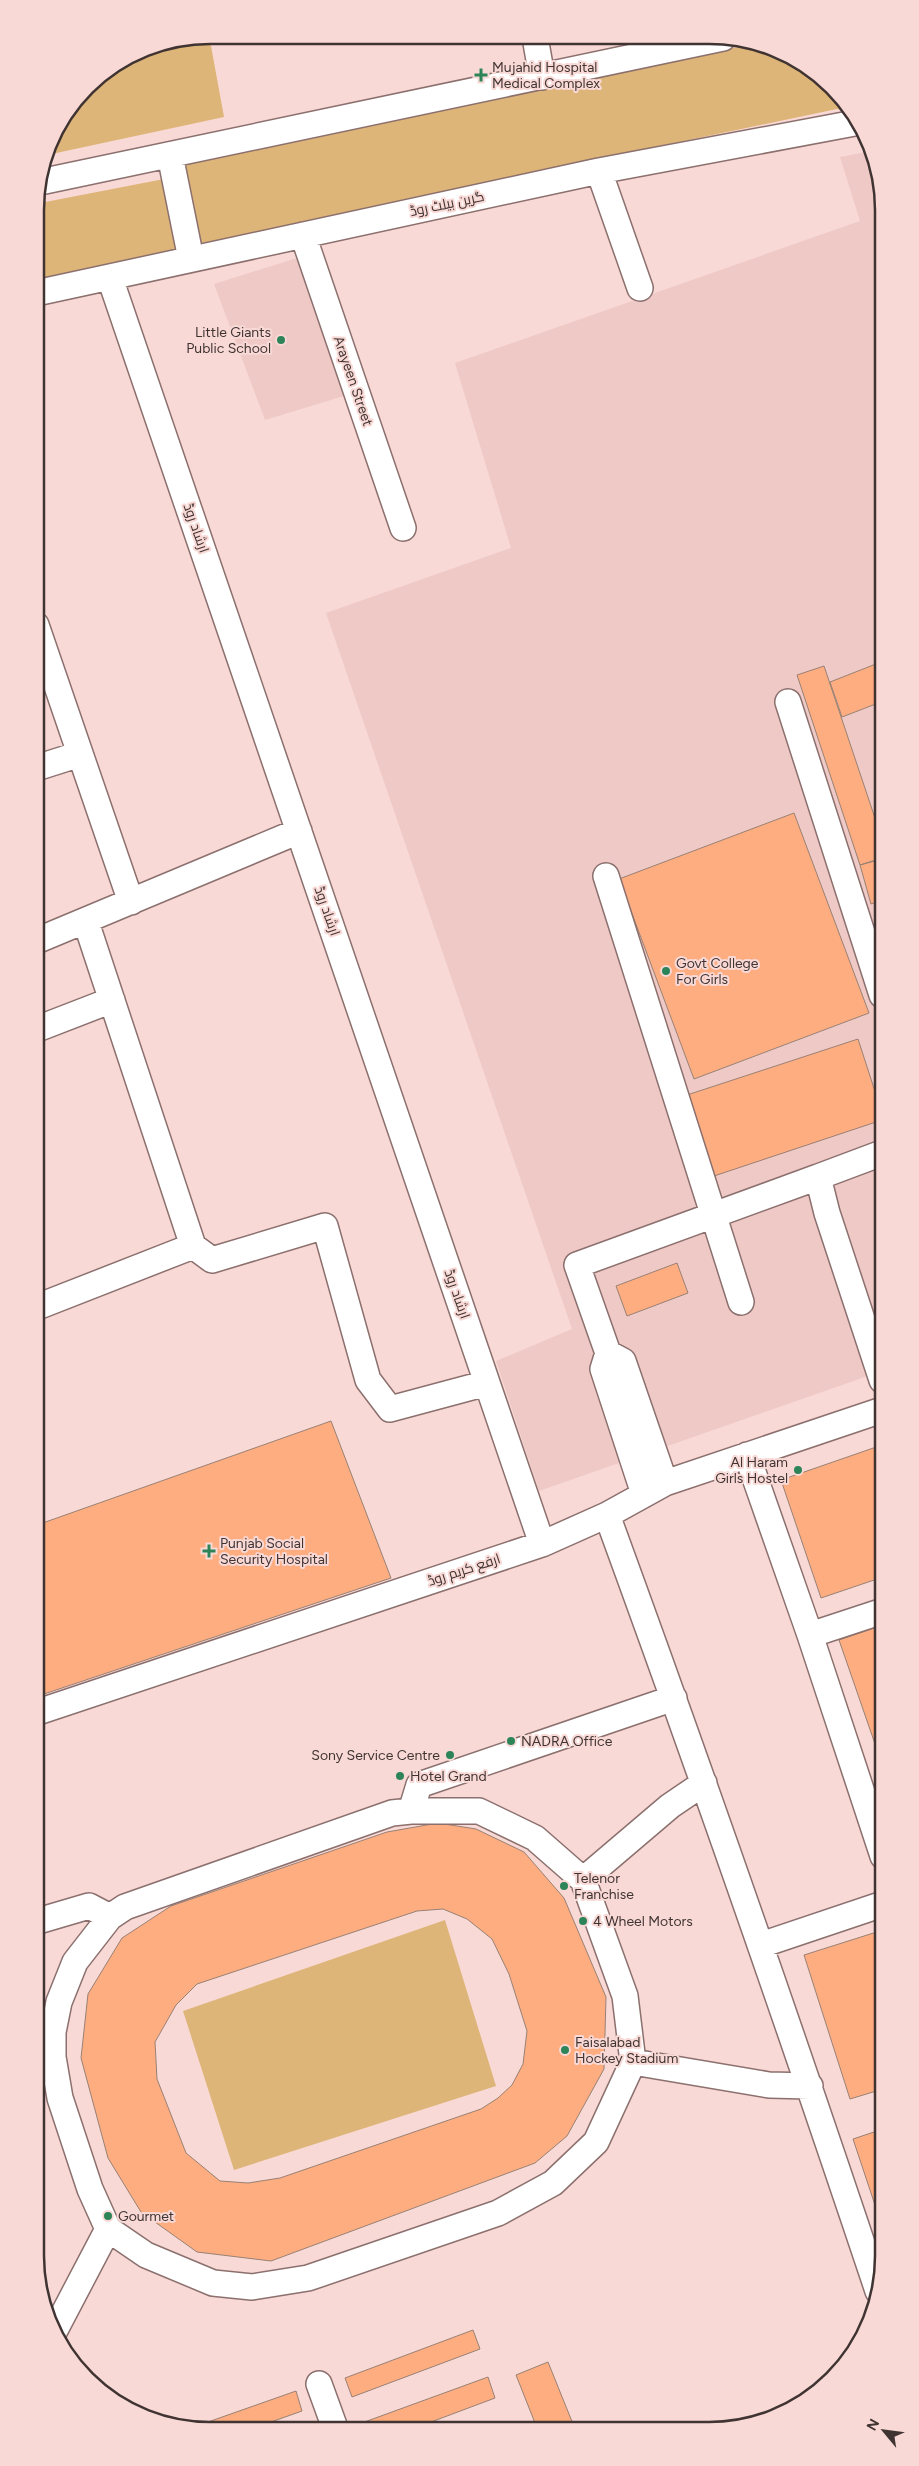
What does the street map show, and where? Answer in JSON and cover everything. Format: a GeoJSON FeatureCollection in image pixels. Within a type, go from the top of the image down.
{"type":"FeatureCollection","features":[{"type":"Feature","properties":{"kind":"street"},"geometry":{"type":"LineString","coordinates":[[536,44],[542,77]]}},
{"type":"Feature","properties":{"kind":"street"},"geometry":{"type":"LineString","coordinates":[[46,181],[695,44]]}},
{"type":"Feature","properties":{"kind":"street","name":"گرین بیلٹ روڈ"},"geometry":{"type":"LineString","coordinates":[[44,290],[110,278],[599,171],[851,124]]}},
{"type":"Feature","properties":{"kind":"street"},"geometry":{"type":"LineString","coordinates":[[170,155],[191,259]]}},
{"type":"Feature","properties":{"kind":"street"},"geometry":{"type":"LineString","coordinates":[[599,171],[640,288]]}},
{"type":"Feature","properties":{"kind":"street","name":"Arayeen Street"},"geometry":{"type":"LineString","coordinates":[[303,235],[403,528]]}},
{"type":"Feature","properties":{"kind":"street","name":"ارشاد روڈ"},"geometry":{"type":"LineString","coordinates":[[110,278],[542,1544]]}},
{"type":"Feature","properties":{"kind":"street"},"geometry":{"type":"LineString","coordinates":[[44,648],[131,902]]}},
{"type":"Feature","properties":{"kind":"street"},"geometry":{"type":"LineString","coordinates":[[788,702],[875,973]]}},
{"type":"Feature","properties":{"kind":"street"},"geometry":{"type":"LineString","coordinates":[[44,765],[80,754]]}},
{"type":"Feature","properties":{"kind":"street"},"geometry":{"type":"LineString","coordinates":[[44,937],[86,922],[299,831]]}},
{"type":"Feature","properties":{"kind":"street"},"geometry":{"type":"LineString","coordinates":[[606,876],[741,1302]]}},
{"type":"Feature","properties":{"kind":"street"},"geometry":{"type":"LineString","coordinates":[[86,922],[193,1246],[212,1260],[325,1226],[368,1380],[390,1408],[487,1382]]}},
{"type":"Feature","properties":{"kind":"street"},"geometry":{"type":"LineString","coordinates":[[44,1026],[112,1000]]}},
{"type":"Feature","properties":{"kind":"street"},"geometry":{"type":"LineString","coordinates":[[655,1489],[604,1369],[608,1354],[577,1265],[875,1156]]}},
{"type":"Feature","properties":{"kind":"street"},"geometry":{"type":"LineString","coordinates":[[818,1176],[827,1213],[875,1359]]}},
{"type":"Feature","properties":{"kind":"street"},"geometry":{"type":"LineString","coordinates":[[44,1304],[193,1246]]}},
{"type":"Feature","properties":{"kind":"street","name":"ارفع کریم روڈ"},"geometry":{"type":"LineString","coordinates":[[44,1710],[542,1544],[607,1515],[655,1489],[747,1455],[875,1412]]}},
{"type":"Feature","properties":{"kind":"street"},"geometry":{"type":"LineString","coordinates":[[747,1455],[810,1635],[875,1832]]}},
{"type":"Feature","properties":{"kind":"street"},"geometry":{"type":"LineString","coordinates":[[607,1515],[761,1945],[874,2277]]}},
{"type":"Feature","properties":{"kind":"street"},"geometry":{"type":"LineString","coordinates":[[810,1635],[875,1614]]}},
{"type":"Feature","properties":{"kind":"street"},"geometry":{"type":"LineString","coordinates":[[411,1811],[420,1785],[674,1698]]}},
{"type":"Feature","properties":{"kind":"street"},"geometry":{"type":"LineString","coordinates":[[583,1880],[670,1806],[704,1783]]}},
{"type":"Feature","properties":{"kind":"street"},"geometry":{"type":"LineString","coordinates":[[411,1811],[478,1811],[535,1838],[583,1880],[625,1996],[633,2062],[596,2142],[553,2183],[498,2213],[308,2278],[252,2288],[213,2283],[146,2255],[108,2229],[90,2189],[45,2056],[59,2002],[75,1962],[110,1917],[125,1907],[188,1884],[392,1814],[411,1811]]}},
{"type":"Feature","properties":{"kind":"street"},"geometry":{"type":"LineString","coordinates":[[44,1919],[89,1906],[110,1917]]}},
{"type":"Feature","properties":{"kind":"street"},"geometry":{"type":"LineString","coordinates":[[761,1945],[875,1907]]}},
{"type":"Feature","properties":{"kind":"street"},"geometry":{"type":"LineString","coordinates":[[633,2062],[768,2085],[810,2086]]}},
{"type":"Feature","properties":{"kind":"street"},"geometry":{"type":"LineString","coordinates":[[58,2323],[108,2229]]}},
{"type":"Feature","properties":{"kind":"street"},"geometry":{"type":"LineString","coordinates":[[319,2384],[333,2422]]}},
{"type":"Feature","properties":{"kind":"shaded area"},"geometry":{"type":"Polygon","coordinates":[[[211,44],[224,117],[53,154],[61,136],[78,109],[100,85],[127,66],[146,56],[178,47],[211,44]]]}},
{"type":"Feature","properties":{"kind":"shaded area"},"geometry":{"type":"Polygon","coordinates":[[[739,47],[783,61],[801,72],[827,92],[841,110],[837,109],[401,200],[349,221],[200,250],[180,165],[739,47]]]}},
{"type":"Feature","properties":{"kind":"shaded area","name":"Govt College For Girls"},"geometry":{"type":"Polygon","coordinates":[[[865,152],[874,188],[875,210],[875,1373],[539,1491],[496,1361],[572,1329],[326,613],[511,548],[455,363],[860,221],[840,157],[865,152]]]}},
{"type":"Feature","properties":{"kind":"shaded area"},"geometry":{"type":"Polygon","coordinates":[[[164,179],[179,254],[44,281],[44,202],[164,179]]]}},
{"type":"Feature","properties":{"kind":"shaded area","name":"Little Giants Public School"},"geometry":{"type":"Polygon","coordinates":[[[297,258],[347,395],[265,420],[214,284],[297,258]]]}},
{"type":"Feature","properties":{"kind":"shaded area"},"geometry":{"type":"Polygon","coordinates":[[[445,1920],[496,2086],[234,2170],[183,2011],[445,1920]]]}},
{"type":"Feature","properties":{"kind":"building"},"geometry":{"type":"Polygon","coordinates":[[[875,664],[875,704],[842,717],[830,682],[875,664]]]}},
{"type":"Feature","properties":{"kind":"building"},"geometry":{"type":"Polygon","coordinates":[[[824,666],[875,818],[875,860],[860,865],[797,675],[824,666]]]}},
{"type":"Feature","properties":{"kind":"building"},"geometry":{"type":"Polygon","coordinates":[[[794,813],[869,1013],[694,1079],[619,879],[794,813]]]}},
{"type":"Feature","properties":{"kind":"building"},"geometry":{"type":"Polygon","coordinates":[[[875,861],[875,903],[871,904],[860,865],[875,861]]]}},
{"type":"Feature","properties":{"kind":"building"},"geometry":{"type":"Polygon","coordinates":[[[858,1039],[875,1091],[875,1122],[714,1176],[687,1095],[858,1039]]]}},
{"type":"Feature","properties":{"kind":"building"},"geometry":{"type":"Polygon","coordinates":[[[677,1263],[688,1293],[627,1316],[616,1286],[677,1263]]]}},
{"type":"Feature","properties":{"kind":"building","name":"Punjab Social Security Hospital"},"geometry":{"type":"Polygon","coordinates":[[[331,1421],[391,1578],[44,1694],[44,1523],[331,1421]]]}},
{"type":"Feature","properties":{"kind":"building"},"geometry":{"type":"Polygon","coordinates":[[[875,1447],[875,1580],[821,1598],[781,1480],[875,1447]]]}},
{"type":"Feature","properties":{"kind":"building"},"geometry":{"type":"Polygon","coordinates":[[[875,1628],[875,1744],[839,1640],[875,1628]]]}},
{"type":"Feature","properties":{"kind":"building","name":"Faisalabad Hockey Stadium"},"geometry":{"type":"Polygon","coordinates":[[[438,1823],[476,1829],[524,1852],[564,1898],[606,1997],[604,2069],[567,2136],[535,2163],[271,2261],[197,2252],[141,2212],[108,2158],[81,2058],[88,1994],[122,1938],[171,1906],[387,1832],[438,1823]],[[443,1909],[417,1911],[197,1984],[176,2005],[155,2042],[157,2079],[186,2153],[220,2181],[248,2183],[280,2178],[481,2109],[498,2098],[512,2085],[523,2064],[527,2031],[509,1974],[492,1939],[467,1919],[443,1909]]]}},
{"type":"Feature","properties":{"kind":"building"},"geometry":{"type":"Polygon","coordinates":[[[875,1933],[875,2091],[850,2099],[804,1955],[875,1933]]]}},
{"type":"Feature","properties":{"kind":"building"},"geometry":{"type":"Polygon","coordinates":[[[875,2132],[875,2205],[853,2139],[875,2132]]]}},
{"type":"Feature","properties":{"kind":"building"},"geometry":{"type":"Polygon","coordinates":[[[473,2330],[480,2349],[352,2397],[345,2378],[473,2330]]]}},
{"type":"Feature","properties":{"kind":"building"},"geometry":{"type":"Polygon","coordinates":[[[548,2362],[572,2422],[535,2422],[516,2375],[548,2362]]]}},
{"type":"Feature","properties":{"kind":"building"},"geometry":{"type":"Polygon","coordinates":[[[488,2377],[495,2398],[431,2422],[364,2422],[488,2377]]]}},
{"type":"Feature","properties":{"kind":"building"},"geometry":{"type":"Polygon","coordinates":[[[296,2391],[302,2411],[271,2422],[208,2422],[296,2391]]]}},
{"type":"Feature","properties":{"kind":"place","name":"Mujahid Hospital Medical Complex"},"geometry":{"type":"Point","coordinates":[481,75]}},
{"type":"Feature","properties":{"kind":"place","name":"Little Giants Public School"},"geometry":{"type":"Point","coordinates":[281,340]}},
{"type":"Feature","properties":{"kind":"place","name":"Govt College For Girls"},"geometry":{"type":"Point","coordinates":[666,971]}},
{"type":"Feature","properties":{"kind":"place","name":"Al Haram Girls Hostel"},"geometry":{"type":"Point","coordinates":[798,1470]}},
{"type":"Feature","properties":{"kind":"place","name":"Punjab Social Security Hospital"},"geometry":{"type":"Point","coordinates":[209,1551]}},
{"type":"Feature","properties":{"kind":"place","name":"NADRA Office"},"geometry":{"type":"Point","coordinates":[511,1741]}},
{"type":"Feature","properties":{"kind":"place","name":"Sony Service Centre"},"geometry":{"type":"Point","coordinates":[450,1755]}},
{"type":"Feature","properties":{"kind":"place","name":"Hotel Grand"},"geometry":{"type":"Point","coordinates":[400,1776]}},
{"type":"Feature","properties":{"kind":"place","name":"Telenor Franchise"},"geometry":{"type":"Point","coordinates":[564,1886]}},
{"type":"Feature","properties":{"kind":"place","name":"4 Wheel Motors"},"geometry":{"type":"Point","coordinates":[583,1921]}},
{"type":"Feature","properties":{"kind":"place","name":"Faisalabad Hockey Stadium"},"geometry":{"type":"Point","coordinates":[565,2050]}},
{"type":"Feature","properties":{"kind":"place","name":"Gourmet"},"geometry":{"type":"Point","coordinates":[108,2216]}}]}
